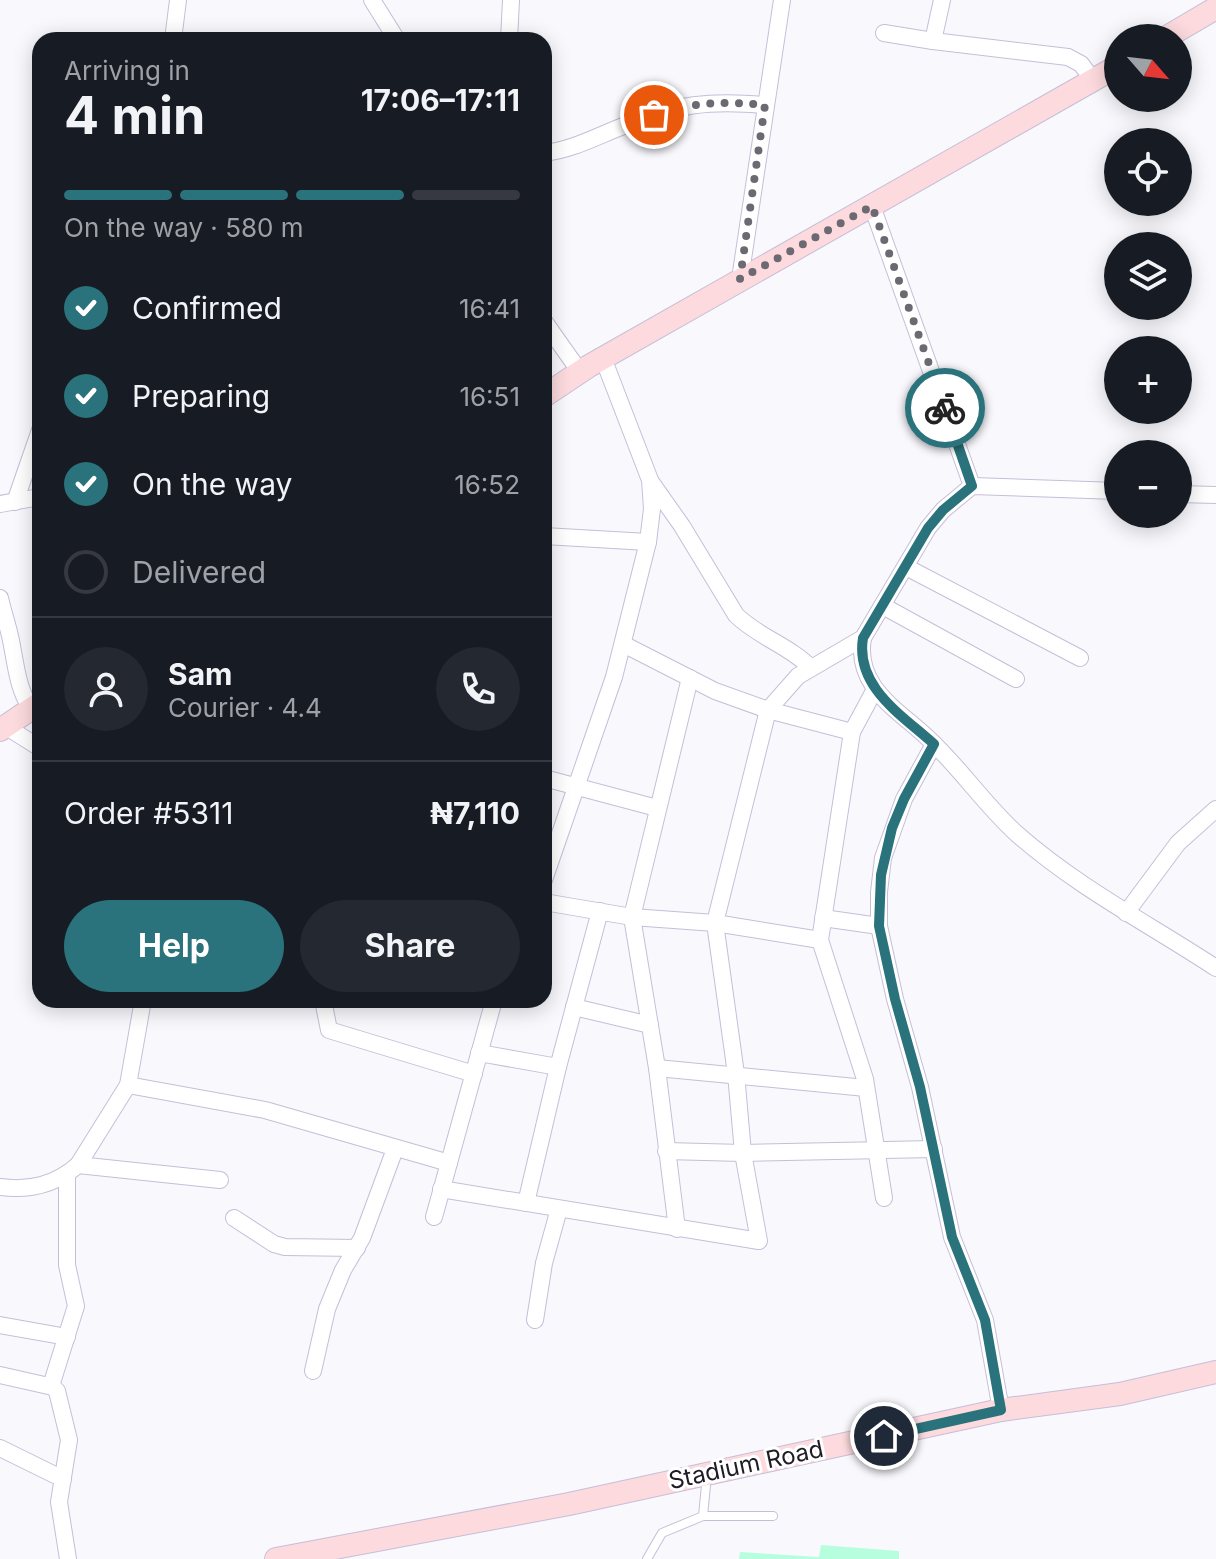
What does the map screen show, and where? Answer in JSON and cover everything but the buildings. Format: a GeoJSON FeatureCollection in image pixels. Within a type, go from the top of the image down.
{"type":"FeatureCollection","features":[{"type":"Feature","properties":{"kind":"street"},"geometry":{"type":"LineString","coordinates":[[174,32],[178,0]]}},
{"type":"Feature","properties":{"kind":"street"},"geometry":{"type":"LineString","coordinates":[[372,0],[392,32]]}},
{"type":"Feature","properties":{"kind":"street"},"geometry":{"type":"LineString","coordinates":[[509,32],[511,0]]}},
{"type":"Feature","properties":{"kind":"street"},"geometry":{"type":"LineString","coordinates":[[740,279],[782,0]]}},
{"type":"Feature","properties":{"kind":"street"},"geometry":{"type":"LineString","coordinates":[[933,41],[942,0]]}},
{"type":"Feature","properties":{"kind":"street"},"geometry":{"type":"LineString","coordinates":[[1189,24],[1216,8]]}},
{"type":"Feature","properties":{"kind":"street"},"geometry":{"type":"LineString","coordinates":[[884,33],[1068,57],[1081,64],[1093,80]]}},
{"type":"Feature","properties":{"kind":"street"},"geometry":{"type":"LineString","coordinates":[[552,391],[740,279],[1104,74]]}},
{"type":"Feature","properties":{"kind":"street"},"geometry":{"type":"LineString","coordinates":[[552,151],[682,106],[723,101],[765,105]]}},
{"type":"Feature","properties":{"kind":"street"},"geometry":{"type":"LineString","coordinates":[[872,206],[972,486]]}},
{"type":"Feature","properties":{"kind":"street"},"geometry":{"type":"LineString","coordinates":[[552,332],[580,372]]}},
{"type":"Feature","properties":{"kind":"street"},"geometry":{"type":"LineString","coordinates":[[603,358],[650,480],[736,615],[811,668]]}},
{"type":"Feature","properties":{"kind":"street"},"geometry":{"type":"LineString","coordinates":[[4,503],[32,446]]}},
{"type":"Feature","properties":{"kind":"street"},"geometry":{"type":"LineString","coordinates":[[552,857],[623,644],[648,542],[652,509],[650,480]]}},
{"type":"Feature","properties":{"kind":"street"},"geometry":{"type":"LineString","coordinates":[[1104,491],[972,486],[943,510],[928,528],[863,638],[862,662],[874,691],[934,744],[1016,833],[1126,913],[1216,968]]}},
{"type":"Feature","properties":{"kind":"street"},"geometry":{"type":"LineString","coordinates":[[1192,494],[1216,495]]}},
{"type":"Feature","properties":{"kind":"street"},"geometry":{"type":"LineString","coordinates":[[4,503],[32,498]]}},
{"type":"Feature","properties":{"kind":"street"},"geometry":{"type":"LineString","coordinates":[[552,536],[648,542]]}},
{"type":"Feature","properties":{"kind":"street"},"geometry":{"type":"LineString","coordinates":[[906,567],[1080,658]]}},
{"type":"Feature","properties":{"kind":"street"},"geometry":{"type":"LineString","coordinates":[[0,598],[16,677],[21,693],[32,703]]}},
{"type":"Feature","properties":{"kind":"street"},"geometry":{"type":"LineString","coordinates":[[883,606],[1016,679]]}},
{"type":"Feature","properties":{"kind":"street"},"geometry":{"type":"LineString","coordinates":[[441,1189],[759,1241],[743,1153],[736,1074],[715,923],[768,710],[798,676],[863,638]]}},
{"type":"Feature","properties":{"kind":"street"},"geometry":{"type":"LineString","coordinates":[[623,644],[715,691],[768,710],[852,732]]}},
{"type":"Feature","properties":{"kind":"street"},"geometry":{"type":"LineString","coordinates":[[677,1229],[657,1068],[632,917],[690,678]]}},
{"type":"Feature","properties":{"kind":"street"},"geometry":{"type":"LineString","coordinates":[[874,691],[852,732],[820,940],[866,1088],[884,1198]]}},
{"type":"Feature","properties":{"kind":"street"},"geometry":{"type":"LineString","coordinates":[[32,708],[3,728],[32,744]]}},
{"type":"Feature","properties":{"kind":"street"},"geometry":{"type":"LineString","coordinates":[[934,744],[904,799],[888,843],[879,892],[879,926],[934,1149],[952,1237],[985,1320],[1001,1410]]}},
{"type":"Feature","properties":{"kind":"street"},"geometry":{"type":"LineString","coordinates":[[552,780],[657,808]]}},
{"type":"Feature","properties":{"kind":"street"},"geometry":{"type":"LineString","coordinates":[[1126,913],[1178,843],[1216,809]]}},
{"type":"Feature","properties":{"kind":"street"},"geometry":{"type":"LineString","coordinates":[[552,903],[632,917],[715,923],[820,940]]}},
{"type":"Feature","properties":{"kind":"street"},"geometry":{"type":"LineString","coordinates":[[526,1203],[600,911]]}},
{"type":"Feature","properties":{"kind":"street"},"geometry":{"type":"LineString","coordinates":[[823,918],[879,926]]}},
{"type":"Feature","properties":{"kind":"street"},"geometry":{"type":"LineString","coordinates":[[574,1007],[650,1025]]}},
{"type":"Feature","properties":{"kind":"street"},"geometry":{"type":"LineString","coordinates":[[51,1386],[76,1306],[67,1265],[73,1170],[128,1085],[142,1008]]}},
{"type":"Feature","properties":{"kind":"street"},"geometry":{"type":"LineString","coordinates":[[325,1008],[329,1030],[474,1074]]}},
{"type":"Feature","properties":{"kind":"street"},"geometry":{"type":"LineString","coordinates":[[434,1217],[492,1008]]}},
{"type":"Feature","properties":{"kind":"street"},"geometry":{"type":"LineString","coordinates":[[479,1053],[558,1067]]}},
{"type":"Feature","properties":{"kind":"street"},"geometry":{"type":"LineString","coordinates":[[657,1068],[866,1088]]}},
{"type":"Feature","properties":{"kind":"street"},"geometry":{"type":"LineString","coordinates":[[128,1085],[265,1110],[449,1163]]}},
{"type":"Feature","properties":{"kind":"street"},"geometry":{"type":"LineString","coordinates":[[313,1371],[327,1309],[343,1270],[357,1248],[395,1149]]}},
{"type":"Feature","properties":{"kind":"street"},"geometry":{"type":"LineString","coordinates":[[666,1151],[743,1153],[934,1149]]}},
{"type":"Feature","properties":{"kind":"street"},"geometry":{"type":"LineString","coordinates":[[0,1187],[33,1189],[73,1170],[220,1180]]}},
{"type":"Feature","properties":{"kind":"street"},"geometry":{"type":"LineString","coordinates":[[535,1320],[544,1263],[559,1209]]}},
{"type":"Feature","properties":{"kind":"street"},"geometry":{"type":"LineString","coordinates":[[234,1218],[274,1244],[285,1247],[357,1248]]}},
{"type":"Feature","properties":{"kind":"street"},"geometry":{"type":"LineString","coordinates":[[0,1325],[67,1337]]}},
{"type":"Feature","properties":{"kind":"street","name":"Stadium Road"},"geometry":{"type":"LineString","coordinates":[[276,1559],[569,1504],[1001,1410],[1120,1394],[1216,1372]]}},
{"type":"Feature","properties":{"kind":"street"},"geometry":{"type":"LineString","coordinates":[[0,1375],[51,1386],[57,1391],[69,1440],[59,1502],[68,1559]]}},
{"type":"Feature","properties":{"kind":"street"},"geometry":{"type":"LineString","coordinates":[[0,1448],[63,1479]]}},
{"type":"Feature","properties":{"kind":"lane"},"geometry":{"type":"LineString","coordinates":[[703,1516],[708,1474]]}},
{"type":"Feature","properties":{"kind":"lane"},"geometry":{"type":"LineString","coordinates":[[647,1559],[662,1533],[703,1516],[773,1516]]}},
{"type":"Feature","properties":{"kind":"green space"},"geometry":{"type":"Polygon","coordinates":[[[821,1545],[899,1551],[899,1559],[739,1559],[740,1552],[819,1557],[821,1545]]]}},
{"type":"Feature","properties":{"kind":"way so far"},"geometry":{"type":"LineString","coordinates":[[654,115],[682,106],[723,101],[765,105],[740,279],[872,206],[945,408]]}},
{"type":"Feature","properties":{"kind":"route"},"geometry":{"type":"LineString","coordinates":[[884,1436],[1001,1410],[985,1320],[952,1237],[920,1087],[895,999],[879,926],[883,858],[892,828],[934,744],[874,691],[860,653],[863,638],[928,528],[943,510],[972,486],[945,408]]}}]}
